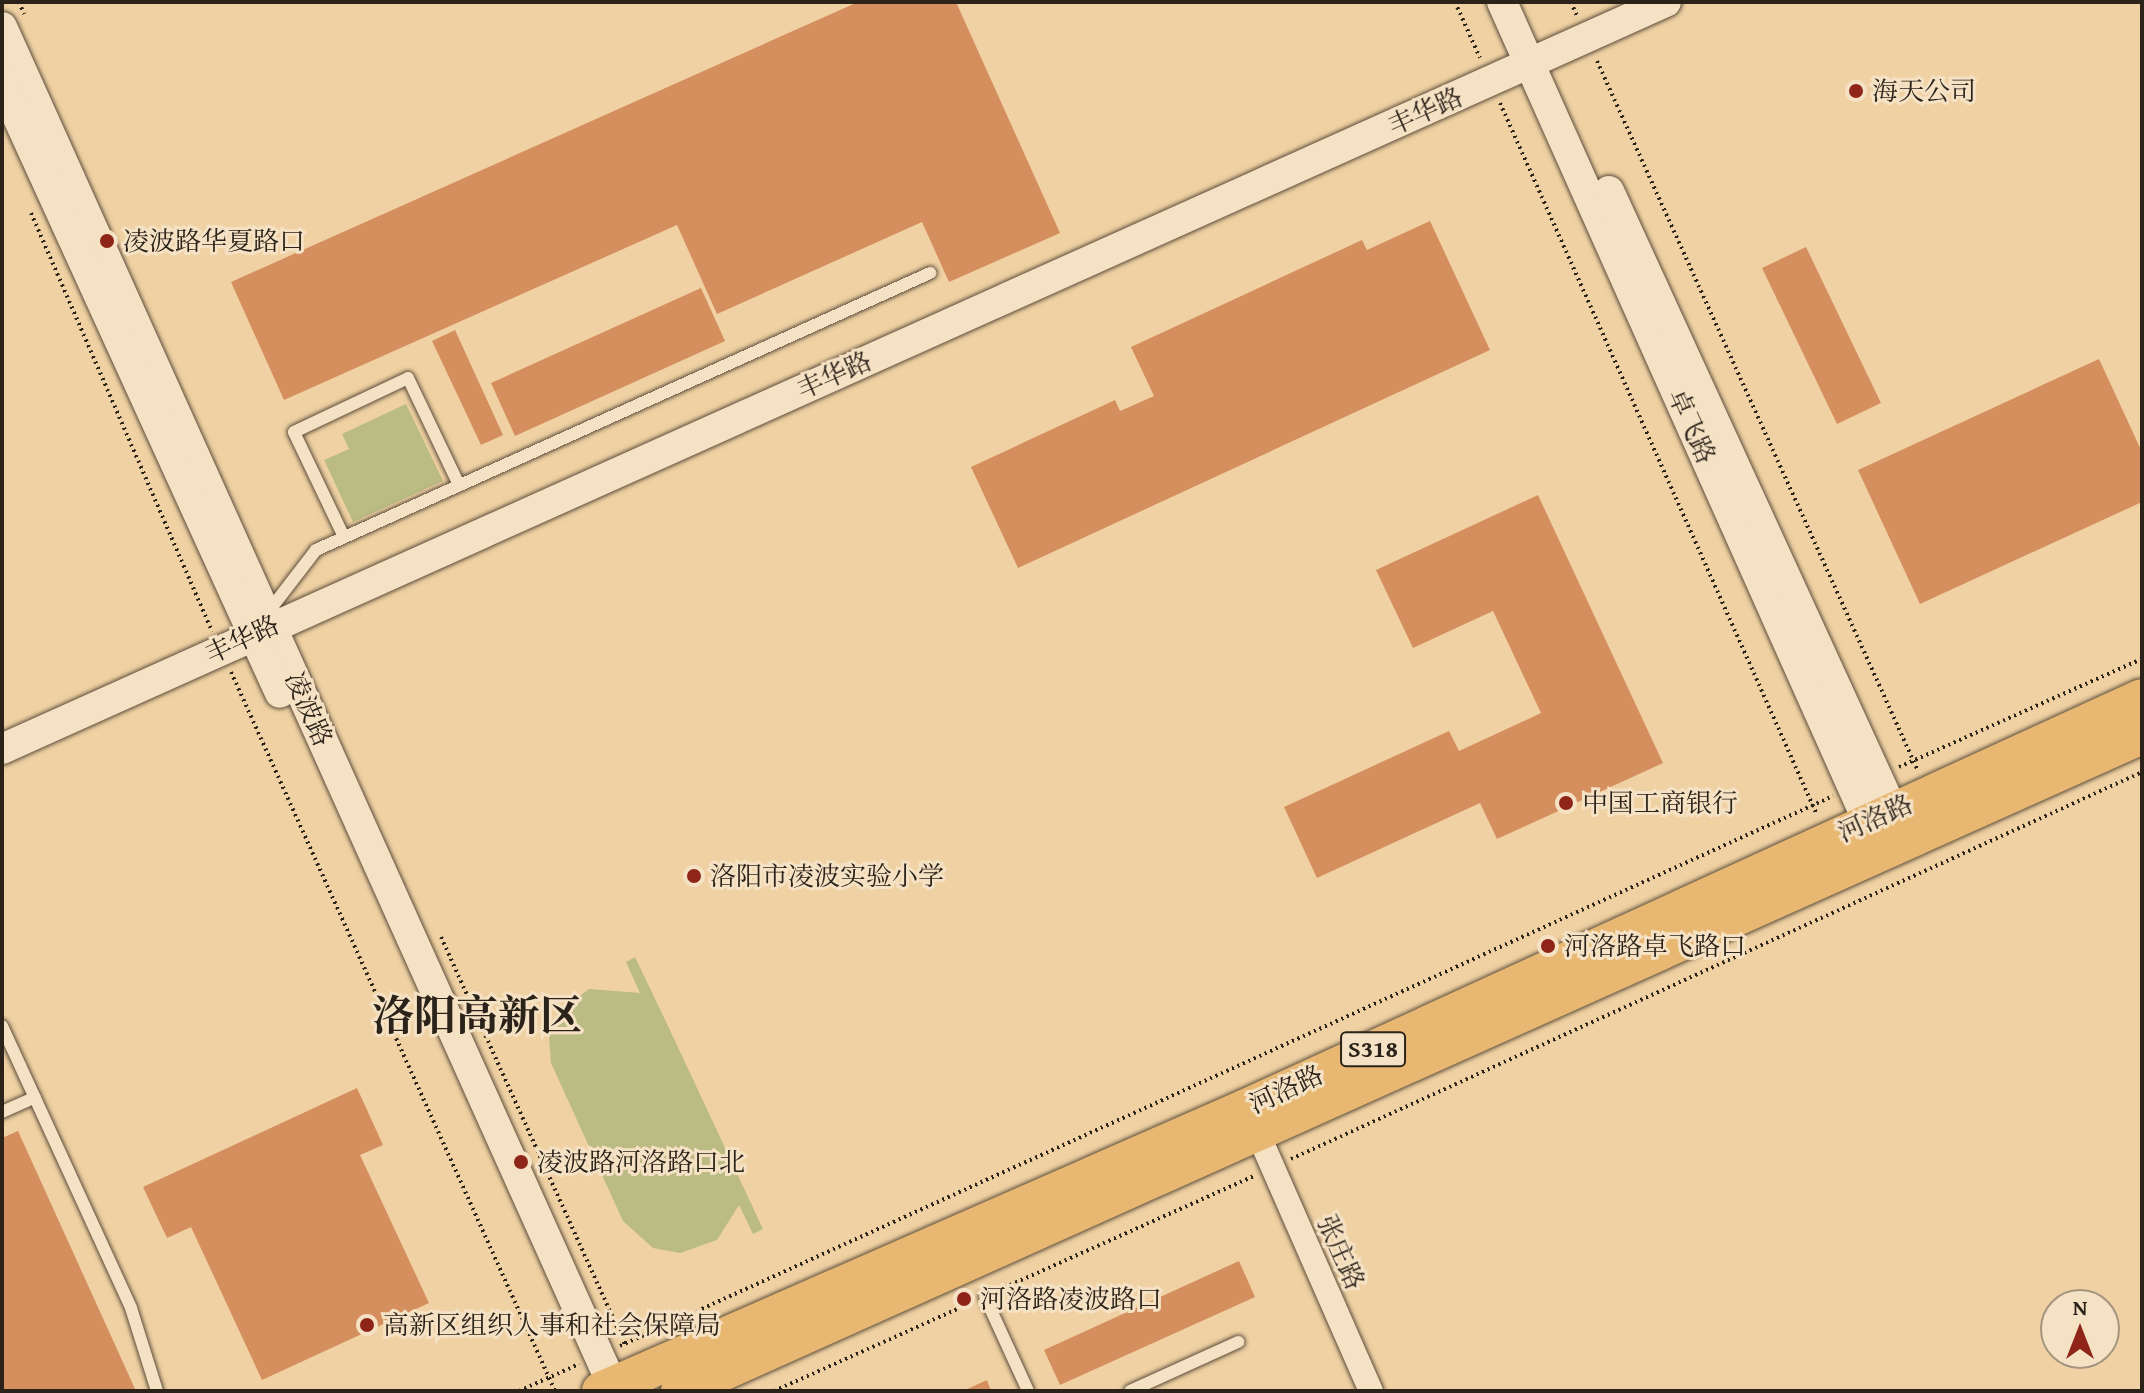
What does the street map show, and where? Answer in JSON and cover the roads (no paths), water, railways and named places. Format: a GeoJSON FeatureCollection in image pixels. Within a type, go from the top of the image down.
{"type":"FeatureCollection","features":[{"type":"Feature","properties":{"kind":"main road","name":"河洛路"},"geometry":{"type":"LineString","coordinates":[[1936,809],[2142,698]]}},
{"type":"Feature","properties":{"kind":"main road","name":"河洛路"},"geometry":{"type":"LineString","coordinates":[[680,1391],[1266,1152],[1835,854],[1880,814],[1936,809],[2142,735]]}},
{"type":"Feature","properties":{"kind":"main road","name":"河洛路"},"geometry":{"type":"LineString","coordinates":[[601,1379],[1246,1108],[1835,854]]}},
{"type":"Feature","properties":{"kind":"street","name":"卓飞路"},"geometry":{"type":"LineString","coordinates":[[1502,2],[1536,53],[1880,814]]}},
{"type":"Feature","properties":{"kind":"street","name":"卓飞路"},"geometry":{"type":"LineString","coordinates":[[1525,2],[1536,53]]}},
{"type":"Feature","properties":{"kind":"street","name":"丰华路"},"geometry":{"type":"LineString","coordinates":[[2,749],[218,644],[1488,76],[1536,53],[1579,22],[1635,2]]}},
{"type":"Feature","properties":{"kind":"street","name":"丰华路"},"geometry":{"type":"LineString","coordinates":[[1579,22],[1666,2]]}},
{"type":"Feature","properties":{"kind":"street","name":"凌波路"},"geometry":{"type":"LineString","coordinates":[[2,27],[260,625],[601,1379]]}},
{"type":"Feature","properties":{"kind":"street","name":"凌波路"},"geometry":{"type":"LineString","coordinates":[[2,83],[260,625]]}},
{"type":"Feature","properties":{"kind":"street","name":"丰华路"},"geometry":{"type":"LineString","coordinates":[[2,734],[218,644]]}},
{"type":"Feature","properties":{"kind":"street","name":"张庄路"},"geometry":{"type":"LineString","coordinates":[[1266,1152],[1371,1391]]}},
{"type":"Feature","properties":{"kind":"lane"},"geometry":{"type":"LineString","coordinates":[[260,625],[316,550],[930,273]]}},
{"type":"Feature","properties":{"kind":"lane"},"geometry":{"type":"LineString","coordinates":[[344,537],[294,432],[408,378],[459,485]]}},
{"type":"Feature","properties":{"kind":"lane"},"geometry":{"type":"LineString","coordinates":[[2,1026],[131,1308],[157,1391]]}},
{"type":"Feature","properties":{"kind":"lane"},"geometry":{"type":"LineString","coordinates":[[2,1112],[35,1097]]}},
{"type":"Feature","properties":{"kind":"lane"},"geometry":{"type":"LineString","coordinates":[[985,1297],[1028,1391]]}},
{"type":"Feature","properties":{"kind":"lane"},"geometry":{"type":"LineString","coordinates":[[1130,1391],[1238,1342]]}},
{"type":"Feature","properties":{"kind":"place","name":"海天公司"},"geometry":{"type":"Point","coordinates":[1856,91]}},
{"type":"Feature","properties":{"kind":"place","name":"凌波路华夏路口"},"geometry":{"type":"Point","coordinates":[107,241]}},
{"type":"Feature","properties":{"kind":"place","name":"中国工商银行"},"geometry":{"type":"Point","coordinates":[1566,803]}},
{"type":"Feature","properties":{"kind":"place","name":"洛阳市凌波实验小学"},"geometry":{"type":"Point","coordinates":[694,876]}},
{"type":"Feature","properties":{"kind":"place","name":"河洛路卓飞路口"},"geometry":{"type":"Point","coordinates":[1548,946]}},
{"type":"Feature","properties":{"kind":"place","name":"凌波路河洛路口北"},"geometry":{"type":"Point","coordinates":[521,1162]}},
{"type":"Feature","properties":{"kind":"place","name":"河洛路凌波路口"},"geometry":{"type":"Point","coordinates":[964,1299]}},
{"type":"Feature","properties":{"kind":"place","name":"高新区组织人事和社会保障局"},"geometry":{"type":"Point","coordinates":[367,1325]}},
{"type":"Feature","properties":{"kind":"district","name":"洛阳高新区"},"geometry":{"type":"Point","coordinates":[477,1015]}}]}
